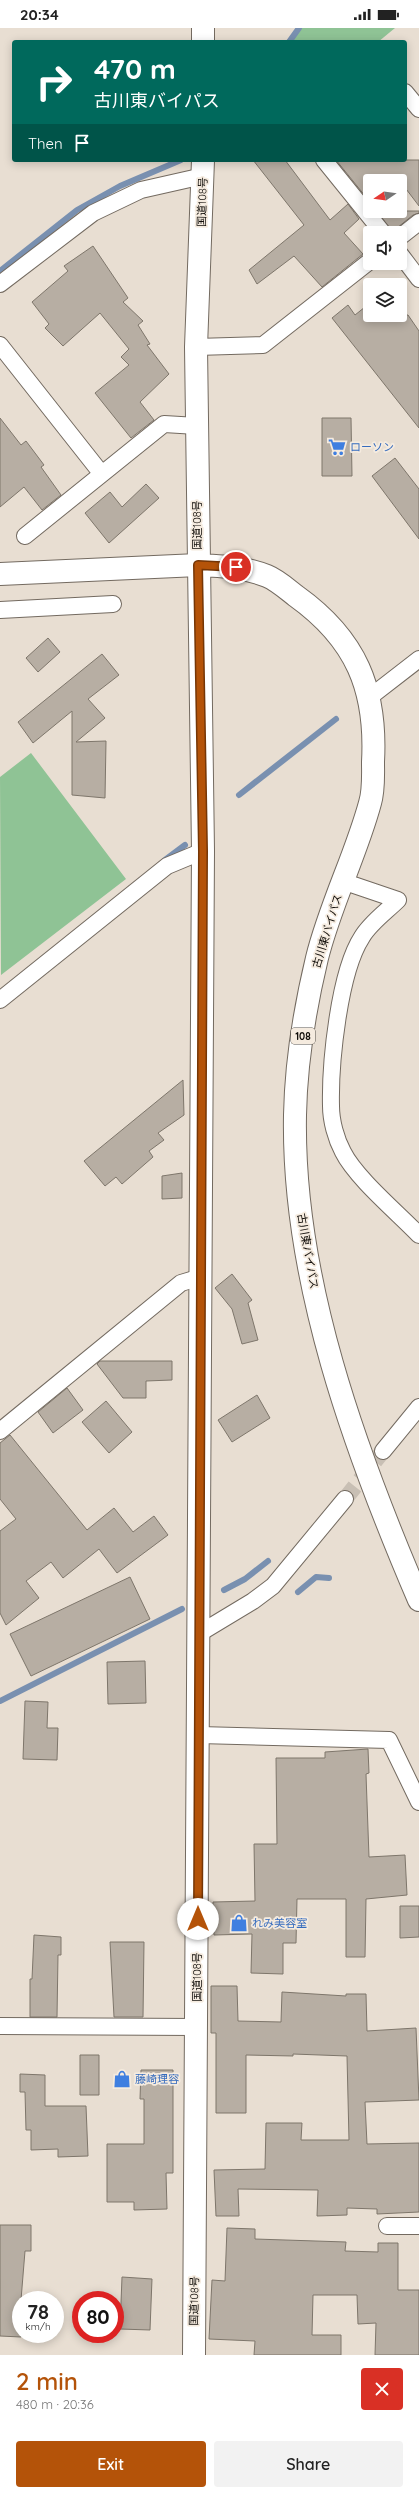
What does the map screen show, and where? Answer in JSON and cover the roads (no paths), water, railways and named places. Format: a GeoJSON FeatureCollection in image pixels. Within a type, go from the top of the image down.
{"type":"FeatureCollection","features":[{"type":"Feature","properties":{"kind":"main road"},"geometry":{"type":"LineString","coordinates":[[203,28],[203,40]]}},
{"type":"Feature","properties":{"kind":"main road","name":"国道108号"},"geometry":{"type":"LineString","coordinates":[[194,2355],[200,1633],[203,851],[196,346],[203,168]]}},
{"type":"Feature","properties":{"kind":"main road","name":"古川東バイパス"},"geometry":{"type":"LineString","coordinates":[[0,574],[198,565],[236,567],[270,577],[317,611],[348,645],[366,683],[370,697],[375,735],[371,800],[317,957],[303,1038],[295,1114],[299,1202],[311,1274],[329,1352],[359,1446],[419,1600]]}},
{"type":"Feature","properties":{"kind":"street"},"geometry":{"type":"LineString","coordinates":[[407,94],[419,109]]}},
{"type":"Feature","properties":{"kind":"street"},"geometry":{"type":"LineString","coordinates":[[326,162],[377,226]]}},
{"type":"Feature","properties":{"kind":"street"},"geometry":{"type":"LineString","coordinates":[[0,284],[93,213],[141,190],[203,168]]}},
{"type":"Feature","properties":{"kind":"street"},"geometry":{"type":"LineString","coordinates":[[407,231],[419,222]]}},
{"type":"Feature","properties":{"kind":"street"},"geometry":{"type":"LineString","coordinates":[[407,263],[419,279]]}},
{"type":"Feature","properties":{"kind":"street"},"geometry":{"type":"LineString","coordinates":[[196,346],[263,345],[363,266]]}},
{"type":"Feature","properties":{"kind":"street"},"geometry":{"type":"LineString","coordinates":[[0,345],[101,473]]}},
{"type":"Feature","properties":{"kind":"street"},"geometry":{"type":"LineString","coordinates":[[25,536],[101,473],[164,424],[197,426]]}},
{"type":"Feature","properties":{"kind":"street"},"geometry":{"type":"LineString","coordinates":[[0,610],[113,604]]}},
{"type":"Feature","properties":{"kind":"street"},"geometry":{"type":"LineString","coordinates":[[370,697],[419,659]]}},
{"type":"Feature","properties":{"kind":"street"},"geometry":{"type":"LineString","coordinates":[[0,1000],[167,866],[203,851]]}},
{"type":"Feature","properties":{"kind":"street"},"geometry":{"type":"LineString","coordinates":[[342,881],[398,900],[362,936],[345,975],[332,1070],[331,1107],[334,1130],[343,1152],[352,1167],[419,1235]]}},
{"type":"Feature","properties":{"kind":"street"},"geometry":{"type":"LineString","coordinates":[[0,1431],[181,1283],[201,1277]]}},
{"type":"Feature","properties":{"kind":"street"},"geometry":{"type":"LineString","coordinates":[[382,1451],[419,1407]]}},
{"type":"Feature","properties":{"kind":"street"},"geometry":{"type":"LineString","coordinates":[[200,1633],[253,1601],[273,1586],[345,1499]]}},
{"type":"Feature","properties":{"kind":"street"},"geometry":{"type":"LineString","coordinates":[[199,1735],[389,1740],[419,1802]]}},
{"type":"Feature","properties":{"kind":"street"},"geometry":{"type":"LineString","coordinates":[[0,2026],[197,2027]]}},
{"type":"Feature","properties":{"kind":"street"},"geometry":{"type":"LineString","coordinates":[[387,2226],[419,2226]]}},
{"type":"Feature","properties":{"kind":"waterway"},"geometry":{"type":"LineString","coordinates":[[290,40],[299,28]]}},
{"type":"Feature","properties":{"kind":"waterway"},"geometry":{"type":"LineString","coordinates":[[0,271],[77,210],[120,186],[176,162]]}},
{"type":"Feature","properties":{"kind":"waterway"},"geometry":{"type":"LineString","coordinates":[[239,795],[336,719]]}},
{"type":"Feature","properties":{"kind":"waterway"},"geometry":{"type":"LineString","coordinates":[[165,860],[185,845]]}},
{"type":"Feature","properties":{"kind":"waterway"},"geometry":{"type":"LineString","coordinates":[[224,1590],[245,1579],[268,1561]]}},
{"type":"Feature","properties":{"kind":"waterway"},"geometry":{"type":"LineString","coordinates":[[298,1592],[316,1577],[329,1578]]}},
{"type":"Feature","properties":{"kind":"waterway"},"geometry":{"type":"LineString","coordinates":[[0,1701],[182,1609]]}},
{"type":"Feature","properties":{"kind":"tunnel"},"geometry":{"type":"LineString","coordinates":[[345,1499],[383,1451]]}},
{"type":"Feature","properties":{"kind":"place","name":"ローソン"},"geometry":{"type":"Point","coordinates":[337,447]}},
{"type":"Feature","properties":{"kind":"place","name":"れみ美容室"},"geometry":{"type":"Point","coordinates":[239,1923]}},
{"type":"Feature","properties":{"kind":"place","name":"藤崎理容"},"geometry":{"type":"Point","coordinates":[122,2079]}}]}
